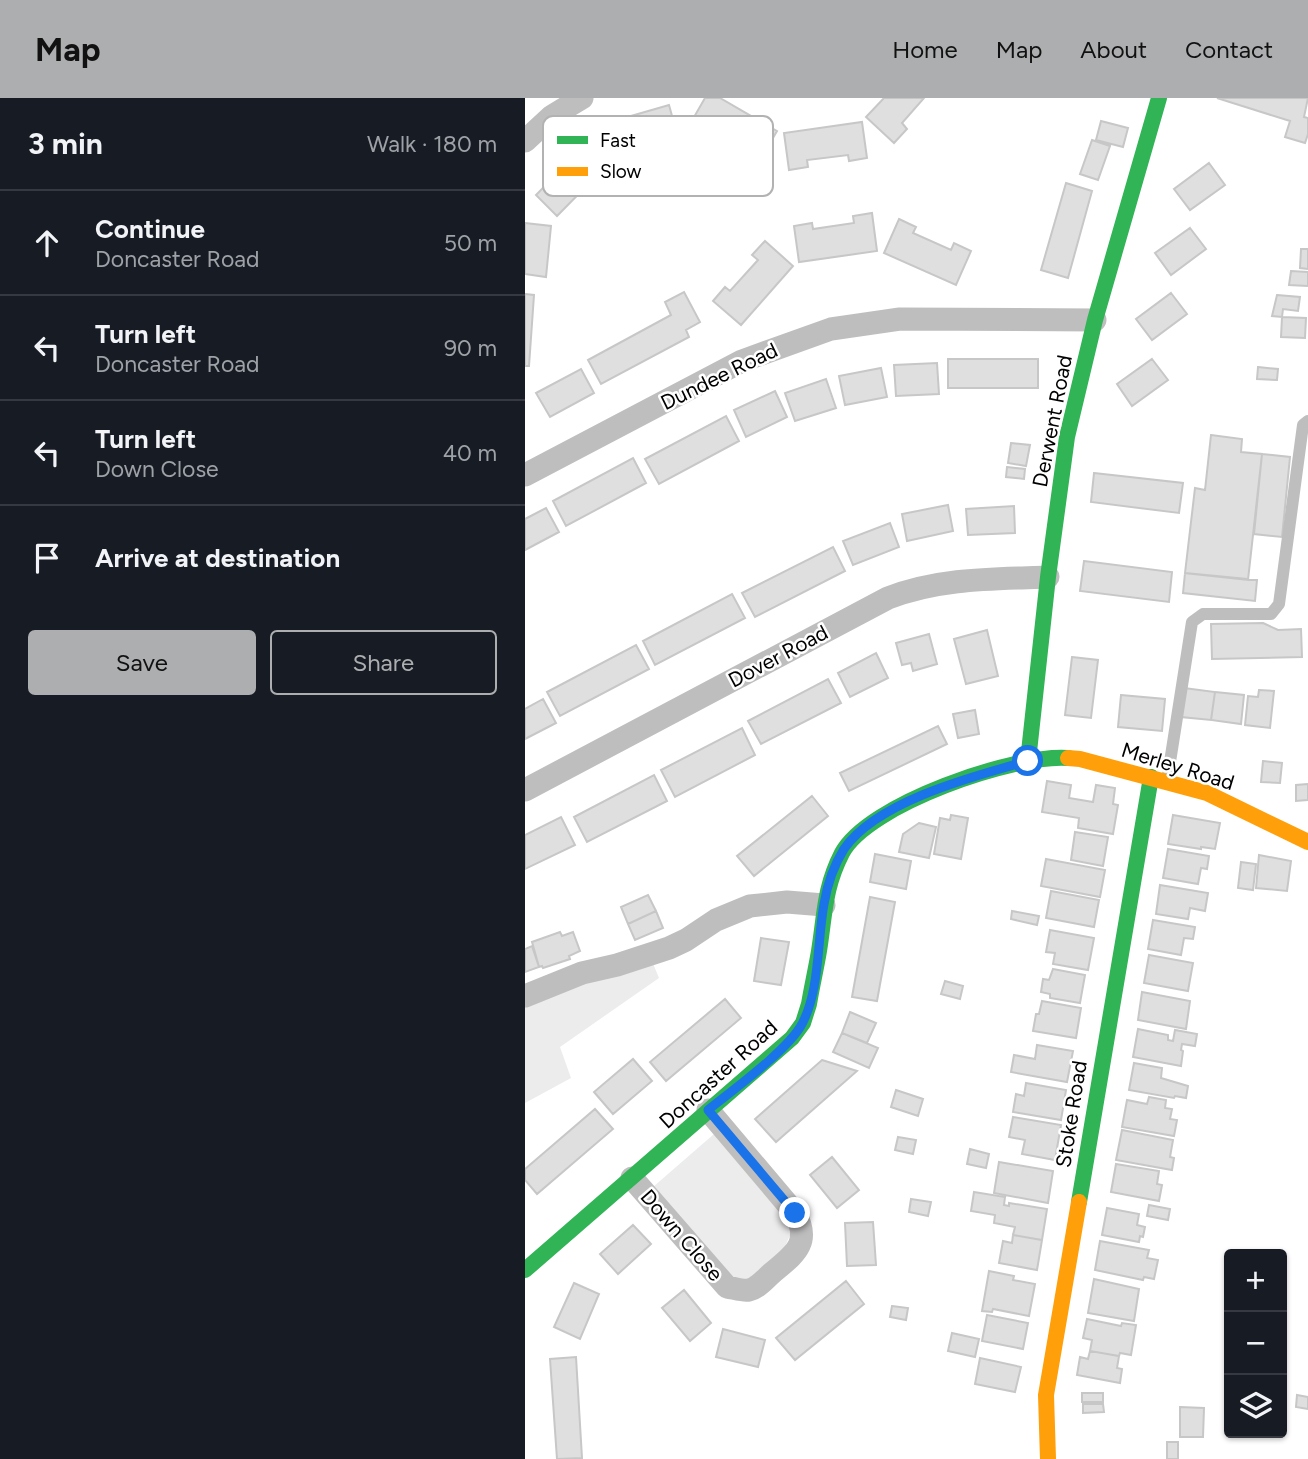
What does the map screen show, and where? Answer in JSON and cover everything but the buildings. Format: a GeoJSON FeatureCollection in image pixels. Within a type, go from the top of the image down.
{"type":"FeatureCollection","features":[{"type":"Feature","properties":{"kind":"street"},"geometry":{"type":"LineString","coordinates":[[552,116],[582,98]]}},
{"type":"Feature","properties":{"kind":"street","name":"Derwent Road"},"geometry":{"type":"LineString","coordinates":[[1028,761],[1048,577],[1067,437],[1095,320],[1159,98]]}},
{"type":"Feature","properties":{"kind":"street"},"geometry":{"type":"LineString","coordinates":[[525,141],[543,124]]}},
{"type":"Feature","properties":{"kind":"street","name":"Dundee Road"},"geometry":{"type":"LineString","coordinates":[[525,475],[742,361],[831,329],[900,319],[1095,320]]}},
{"type":"Feature","properties":{"kind":"street","name":"Dover Road"},"geometry":{"type":"LineString","coordinates":[[525,790],[888,598],[911,589],[961,580],[1048,577]]}},
{"type":"Feature","properties":{"kind":"street","name":"Merley Road"},"geometry":{"type":"LineString","coordinates":[[1028,761],[1053,757],[1080,760],[1167,781],[1226,801],[1308,842]]}},
{"type":"Feature","properties":{"kind":"street","name":"Doncaster Road"},"geometry":{"type":"LineString","coordinates":[[525,1270],[792,1038],[803,1023],[809,1004],[829,882],[844,850],[867,827],[921,796],[963,779],[1028,761]]}},
{"type":"Feature","properties":{"kind":"street","name":"Stoke Road"},"geometry":{"type":"LineString","coordinates":[[1048,1459],[1046,1395],[1151,778]]}},
{"type":"Feature","properties":{"kind":"street"},"geometry":{"type":"LineString","coordinates":[[525,996],[582,973],[669,948],[716,919],[750,906],[787,902],[824,905]]}},
{"type":"Feature","properties":{"kind":"street","name":"Down Close"},"geometry":{"type":"LineString","coordinates":[[632,1178],[727,1287],[748,1290],[756,1287],[797,1252],[802,1234],[795,1213],[708,1110]]}},
{"type":"Feature","properties":{"kind":"lane"},"geometry":{"type":"LineString","coordinates":[[1167,781],[1192,622],[1203,614],[1271,614],[1279,604],[1303,425],[1308,421]]}},
{"type":"Feature","properties":{"kind":"shaded area"},"geometry":{"type":"Polygon","coordinates":[[[652,961],[659,978],[560,1047],[571,1078],[525,1103],[525,1002],[652,961]]]}},
{"type":"Feature","properties":{"kind":"shaded area"},"geometry":{"type":"Polygon","coordinates":[[[714,1134],[787,1217],[790,1235],[784,1249],[748,1280],[736,1279],[723,1271],[653,1187],[714,1134]]]}},
{"type":"Feature","properties":{"kind":"traffic: fast"},"geometry":{"type":"LineString","coordinates":[[1028,761],[1048,577],[1067,437],[1095,320],[1159,98]]}},
{"type":"Feature","properties":{"kind":"traffic: fast"},"geometry":{"type":"LineString","coordinates":[[525,1270],[792,1038],[803,1023],[809,1004],[832,878],[842,853],[857,835],[911,800],[980,773],[1014,764],[1068,758]]}},
{"type":"Feature","properties":{"kind":"traffic: fast"},"geometry":{"type":"LineString","coordinates":[[1079,1202],[1151,777]]}},
{"type":"Feature","properties":{"kind":"traffic: slow"},"geometry":{"type":"LineString","coordinates":[[1068,758],[1207,793],[1308,842]]}},
{"type":"Feature","properties":{"kind":"traffic: slow"},"geometry":{"type":"LineString","coordinates":[[1048,1459],[1046,1395],[1079,1202]]}},
{"type":"Feature","properties":{"kind":"route"},"geometry":{"type":"LineString","coordinates":[[795,1213],[708,1110],[792,1038],[803,1023],[819,950],[829,882],[844,850],[856,836],[882,817],[921,796],[963,779],[1028,761]]}}]}
